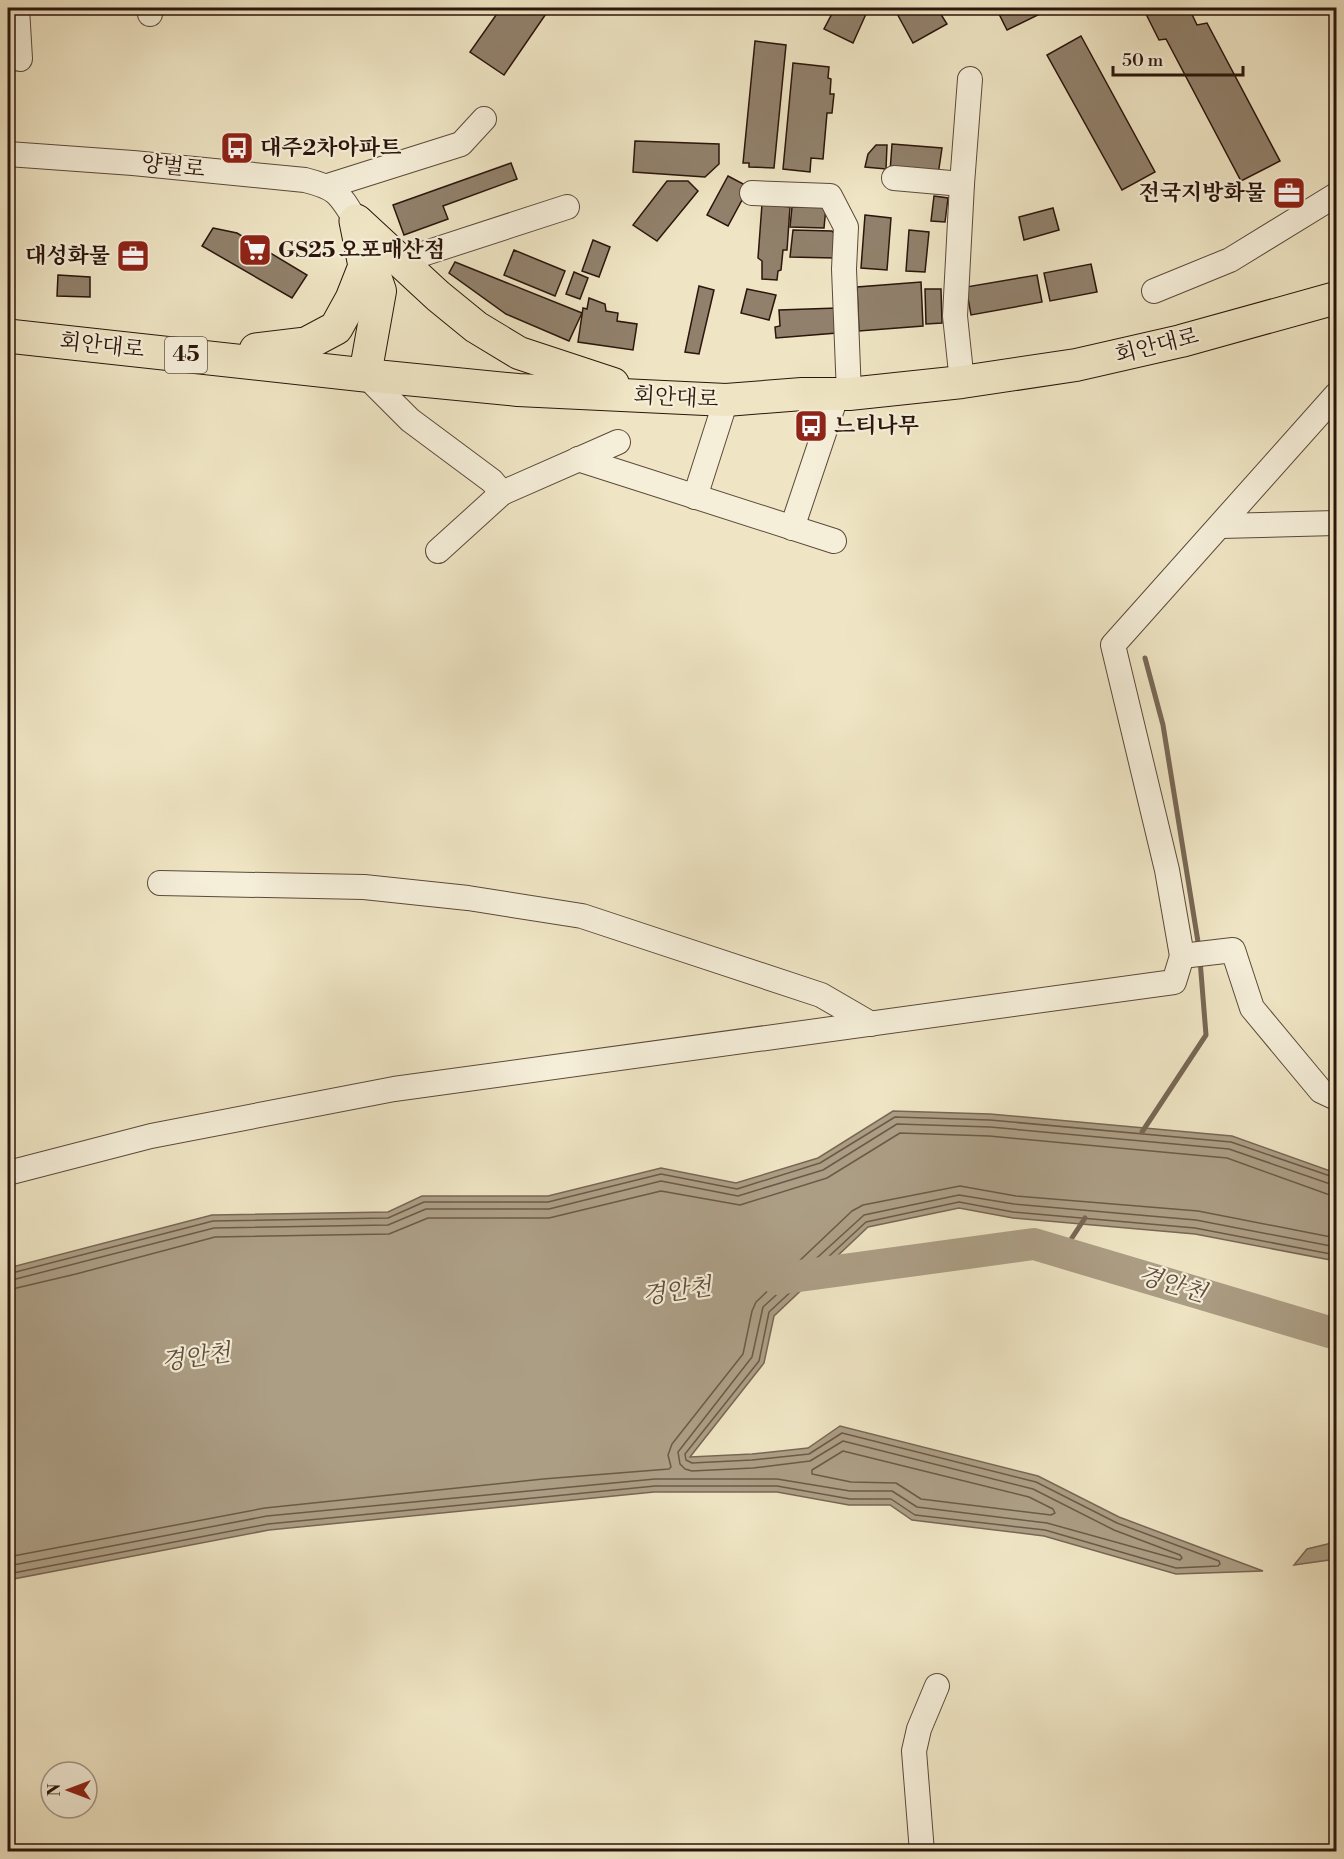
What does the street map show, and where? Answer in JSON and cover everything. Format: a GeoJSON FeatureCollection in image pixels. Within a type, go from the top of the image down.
{"type":"FeatureCollection","features":[{"type":"Feature","properties":{"kind":"highway"},"geometry":{"type":"LineString","coordinates":[[206,357],[306,344],[336,328],[352,299],[365,266],[356,220]]}},
{"type":"Feature","properties":{"kind":"highway","name":"회안대로"},"geometry":{"type":"LineString","coordinates":[[8,336],[365,375]]}},
{"type":"Feature","properties":{"kind":"main road"},"geometry":{"type":"LineString","coordinates":[[356,220],[438,296],[476,327],[519,353],[654,397]]}},
{"type":"Feature","properties":{"kind":"main road"},"geometry":{"type":"LineString","coordinates":[[356,220],[380,291],[365,375]]}},
{"type":"Feature","properties":{"kind":"main road","name":"회안대로"},"geometry":{"type":"LineString","coordinates":[[365,375],[518,390],[726,400],[843,394],[962,382],[1076,365],[1181,340],[1336,298]]}},
{"type":"Feature","properties":{"kind":"street"},"geometry":{"type":"LineString","coordinates":[[16,8],[20,59]]}},
{"type":"Feature","properties":{"kind":"street"},"geometry":{"type":"LineString","coordinates":[[962,382],[955,316],[970,79]]}},
{"type":"Feature","properties":{"kind":"street"},"geometry":{"type":"LineString","coordinates":[[356,220],[343,200],[328,186],[461,144],[484,119]]}},
{"type":"Feature","properties":{"kind":"street","name":"양벌로"},"geometry":{"type":"LineString","coordinates":[[8,154],[156,165],[305,180],[328,186]]}},
{"type":"Feature","properties":{"kind":"street"},"geometry":{"type":"LineString","coordinates":[[894,178],[962,183]]}},
{"type":"Feature","properties":{"kind":"street"},"geometry":{"type":"LineString","coordinates":[[752,193],[830,196],[846,226],[843,394],[792,528]]}},
{"type":"Feature","properties":{"kind":"street"},"geometry":{"type":"LineString","coordinates":[[1154,291],[1230,260],[1336,195]]}},
{"type":"Feature","properties":{"kind":"street"},"geometry":{"type":"LineString","coordinates":[[401,261],[567,207]]}},
{"type":"Feature","properties":{"kind":"street"},"geometry":{"type":"LineString","coordinates":[[365,375],[410,420],[492,481],[502,493]]}},
{"type":"Feature","properties":{"kind":"street"},"geometry":{"type":"LineString","coordinates":[[8,1173],[151,1136],[394,1089],[1174,982],[1185,956],[1167,870],[1113,645],[1336,395]]}},
{"type":"Feature","properties":{"kind":"street"},"geometry":{"type":"LineString","coordinates":[[694,497],[726,400]]}},
{"type":"Feature","properties":{"kind":"street"},"geometry":{"type":"LineString","coordinates":[[438,551],[502,493],[618,442]]}},
{"type":"Feature","properties":{"kind":"street"},"geometry":{"type":"LineString","coordinates":[[578,459],[834,541]]}},
{"type":"Feature","properties":{"kind":"street"},"geometry":{"type":"LineString","coordinates":[[1220,526],[1336,523]]}},
{"type":"Feature","properties":{"kind":"street"},"geometry":{"type":"LineString","coordinates":[[160,883],[364,887],[468,898],[582,916],[821,995],[871,1024]]}},
{"type":"Feature","properties":{"kind":"street"},"geometry":{"type":"LineString","coordinates":[[1185,956],[1233,950],[1252,1008],[1321,1091],[1336,1098]]}},
{"type":"Feature","properties":{"kind":"street"},"geometry":{"type":"LineString","coordinates":[[922,1851],[914,1750],[919,1729],[937,1686]]}},
{"type":"Feature","properties":{"kind":"water"},"geometry":{"type":"Polygon","coordinates":[[[893,1111],[990,1114],[1232,1136],[1336,1173],[1336,1261],[1195,1234],[1013,1218],[959,1208],[868,1227],[774,1316],[764,1363],[690,1457],[808,1448],[840,1426],[1038,1476],[1119,1517],[1263,1571],[1176,1574],[1044,1536],[912,1520],[890,1505],[849,1505],[777,1492],[654,1492],[269,1530],[8,1580],[8,1268],[212,1215],[388,1212],[422,1196],[548,1196],[661,1168],[736,1183],[818,1158],[893,1111]]]}},
{"type":"Feature","properties":{"kind":"water"},"geometry":{"type":"Polygon","coordinates":[[[1336,1542],[1336,1559],[1294,1565],[1307,1549],[1336,1542]]]}},
{"type":"Feature","properties":{"kind":"building"},"geometry":{"type":"Polygon","coordinates":[[[41,8],[70,8],[70,12],[41,12],[41,8]]]}},
{"type":"Feature","properties":{"kind":"building"},"geometry":{"type":"Polygon","coordinates":[[[501,8],[550,8],[504,75],[470,52],[501,8]]]}},
{"type":"Feature","properties":{"kind":"building"},"geometry":{"type":"Polygon","coordinates":[[[835,8],[852,8],[866,14],[853,43],[824,29],[835,8]]]}},
{"type":"Feature","properties":{"kind":"building"},"geometry":{"type":"Polygon","coordinates":[[[894,8],[937,8],[947,24],[913,43],[894,8]]]}},
{"type":"Feature","properties":{"kind":"building"},"geometry":{"type":"Polygon","coordinates":[[[996,8],[1037,8],[1040,14],[1007,30],[996,8]]]}},
{"type":"Feature","properties":{"kind":"building"},"geometry":{"type":"Polygon","coordinates":[[[1143,8],[1189,8],[1197,25],[1207,23],[1280,161],[1241,181],[1166,39],[1159,40],[1143,8]]]}},
{"type":"Feature","properties":{"kind":"building"},"geometry":{"type":"Polygon","coordinates":[[[1081,36],[1155,172],[1122,190],[1047,55],[1081,36]]]}},
{"type":"Feature","properties":{"kind":"building"},"geometry":{"type":"Polygon","coordinates":[[[755,41],[786,45],[774,168],[749,167],[749,163],[743,163],[755,41]]]}},
{"type":"Feature","properties":{"kind":"building"},"geometry":{"type":"Polygon","coordinates":[[[793,63],[829,67],[830,94],[834,94],[832,113],[827,113],[823,159],[811,158],[810,172],[783,169],[793,63]]]}},
{"type":"Feature","properties":{"kind":"building"},"geometry":{"type":"Polygon","coordinates":[[[635,141],[719,144],[719,164],[705,177],[633,172],[635,141]]]}},
{"type":"Feature","properties":{"kind":"building"},"geometry":{"type":"Polygon","coordinates":[[[892,144],[942,148],[938,175],[890,172],[892,144]]]}},
{"type":"Feature","properties":{"kind":"building"},"geometry":{"type":"Polygon","coordinates":[[[876,145],[887,145],[886,169],[865,167],[868,154],[876,145]]]}},
{"type":"Feature","properties":{"kind":"building"},"geometry":{"type":"Polygon","coordinates":[[[511,163],[517,179],[443,206],[448,219],[404,235],[393,205],[511,163]]]}},
{"type":"Feature","properties":{"kind":"building"},"geometry":{"type":"Polygon","coordinates":[[[728,176],[749,187],[728,226],[707,215],[728,176]]]}},
{"type":"Feature","properties":{"kind":"building"},"geometry":{"type":"Polygon","coordinates":[[[667,181],[688,181],[698,191],[657,241],[633,225],[667,181]]]}},
{"type":"Feature","properties":{"kind":"building"},"geometry":{"type":"Polygon","coordinates":[[[934,196],[948,198],[945,222],[931,221],[934,196]]]}},
{"type":"Feature","properties":{"kind":"building"},"geometry":{"type":"Polygon","coordinates":[[[762,204],[790,207],[787,250],[783,250],[781,270],[778,271],[777,280],[762,279],[762,261],[758,258],[762,204]]]}},
{"type":"Feature","properties":{"kind":"building"},"geometry":{"type":"Polygon","coordinates":[[[792,207],[826,207],[824,228],[790,227],[792,207]]]}},
{"type":"Feature","properties":{"kind":"building"},"geometry":{"type":"Polygon","coordinates":[[[1053,208],[1059,230],[1024,240],[1019,217],[1053,208]]]}},
{"type":"Feature","properties":{"kind":"building"},"geometry":{"type":"Polygon","coordinates":[[[865,215],[891,218],[887,270],[861,268],[865,215]]]}},
{"type":"Feature","properties":{"kind":"building"},"geometry":{"type":"Polygon","coordinates":[[[213,228],[237,233],[307,275],[292,298],[202,246],[213,228]]]}},
{"type":"Feature","properties":{"kind":"building"},"geometry":{"type":"Polygon","coordinates":[[[793,230],[832,231],[839,239],[835,258],[790,257],[793,230]]]}},
{"type":"Feature","properties":{"kind":"building"},"geometry":{"type":"Polygon","coordinates":[[[909,230],[929,232],[925,272],[906,271],[909,230]]]}},
{"type":"Feature","properties":{"kind":"building"},"geometry":{"type":"Polygon","coordinates":[[[593,240],[610,247],[599,277],[582,271],[593,240]]]}},
{"type":"Feature","properties":{"kind":"building"},"geometry":{"type":"Polygon","coordinates":[[[514,250],[565,271],[555,296],[504,275],[514,250]]]}},
{"type":"Feature","properties":{"kind":"building"},"geometry":{"type":"Polygon","coordinates":[[[455,262],[582,313],[569,341],[506,314],[449,273],[455,262]]]}},
{"type":"Feature","properties":{"kind":"building"},"geometry":{"type":"Polygon","coordinates":[[[1091,264],[1097,292],[1050,301],[1044,273],[1091,264]]]}},
{"type":"Feature","properties":{"kind":"building"},"geometry":{"type":"Polygon","coordinates":[[[574,272],[588,278],[580,299],[566,294],[574,272]]]}},
{"type":"Feature","properties":{"kind":"building"},"geometry":{"type":"Polygon","coordinates":[[[58,275],[90,277],[90,297],[57,296],[58,275]]]}},
{"type":"Feature","properties":{"kind":"building"},"geometry":{"type":"Polygon","coordinates":[[[1037,275],[1042,302],[971,315],[966,287],[1037,275]]]}},
{"type":"Feature","properties":{"kind":"building"},"geometry":{"type":"Polygon","coordinates":[[[921,282],[923,326],[859,331],[857,287],[921,282]]]}},
{"type":"Feature","properties":{"kind":"building"},"geometry":{"type":"Polygon","coordinates":[[[699,286],[714,290],[699,354],[685,352],[699,286]]]}},
{"type":"Feature","properties":{"kind":"building"},"geometry":{"type":"Polygon","coordinates":[[[747,289],[776,295],[769,320],[741,313],[747,289]]]}},
{"type":"Feature","properties":{"kind":"building"},"geometry":{"type":"Polygon","coordinates":[[[925,289],[941,289],[942,323],[926,324],[925,289]]]}},
{"type":"Feature","properties":{"kind":"building"},"geometry":{"type":"Polygon","coordinates":[[[589,298],[605,304],[606,311],[618,313],[617,321],[637,324],[633,350],[578,342],[583,308],[587,309],[589,298]]]}},
{"type":"Feature","properties":{"kind":"building"},"geometry":{"type":"Polygon","coordinates":[[[837,308],[837,333],[776,338],[775,327],[780,326],[779,310],[837,308]]]}},
{"type":"Feature","properties":{"kind":"waterway"},"geometry":{"type":"LineString","coordinates":[[1145,658],[1163,725],[1199,948]]}},
{"type":"Feature","properties":{"kind":"waterway"},"geometry":{"type":"LineString","coordinates":[[1142,1132],[1206,1035],[1200,960]]}},
{"type":"Feature","properties":{"kind":"waterway"},"geometry":{"type":"LineString","coordinates":[[1064,1250],[1085,1218]]}},
{"type":"Feature","properties":{"kind":"waterway","name":"경안천"},"geometry":{"type":"LineString","coordinates":[[777,1279],[1034,1244],[1336,1334]]}},
{"type":"Feature","properties":{"kind":"place","name":"대주2차아파트"},"geometry":{"type":"Point","coordinates":[237,148]}},
{"type":"Feature","properties":{"kind":"place","name":"전국지방화물"},"geometry":{"type":"Point","coordinates":[1289,193]}},
{"type":"Feature","properties":{"kind":"place","name":"GS25 오포매산점"},"geometry":{"type":"Point","coordinates":[255,250]}},
{"type":"Feature","properties":{"kind":"place","name":"대성화물"},"geometry":{"type":"Point","coordinates":[133,256]}},
{"type":"Feature","properties":{"kind":"place","name":"느티나무"},"geometry":{"type":"Point","coordinates":[811,426]}}]}
